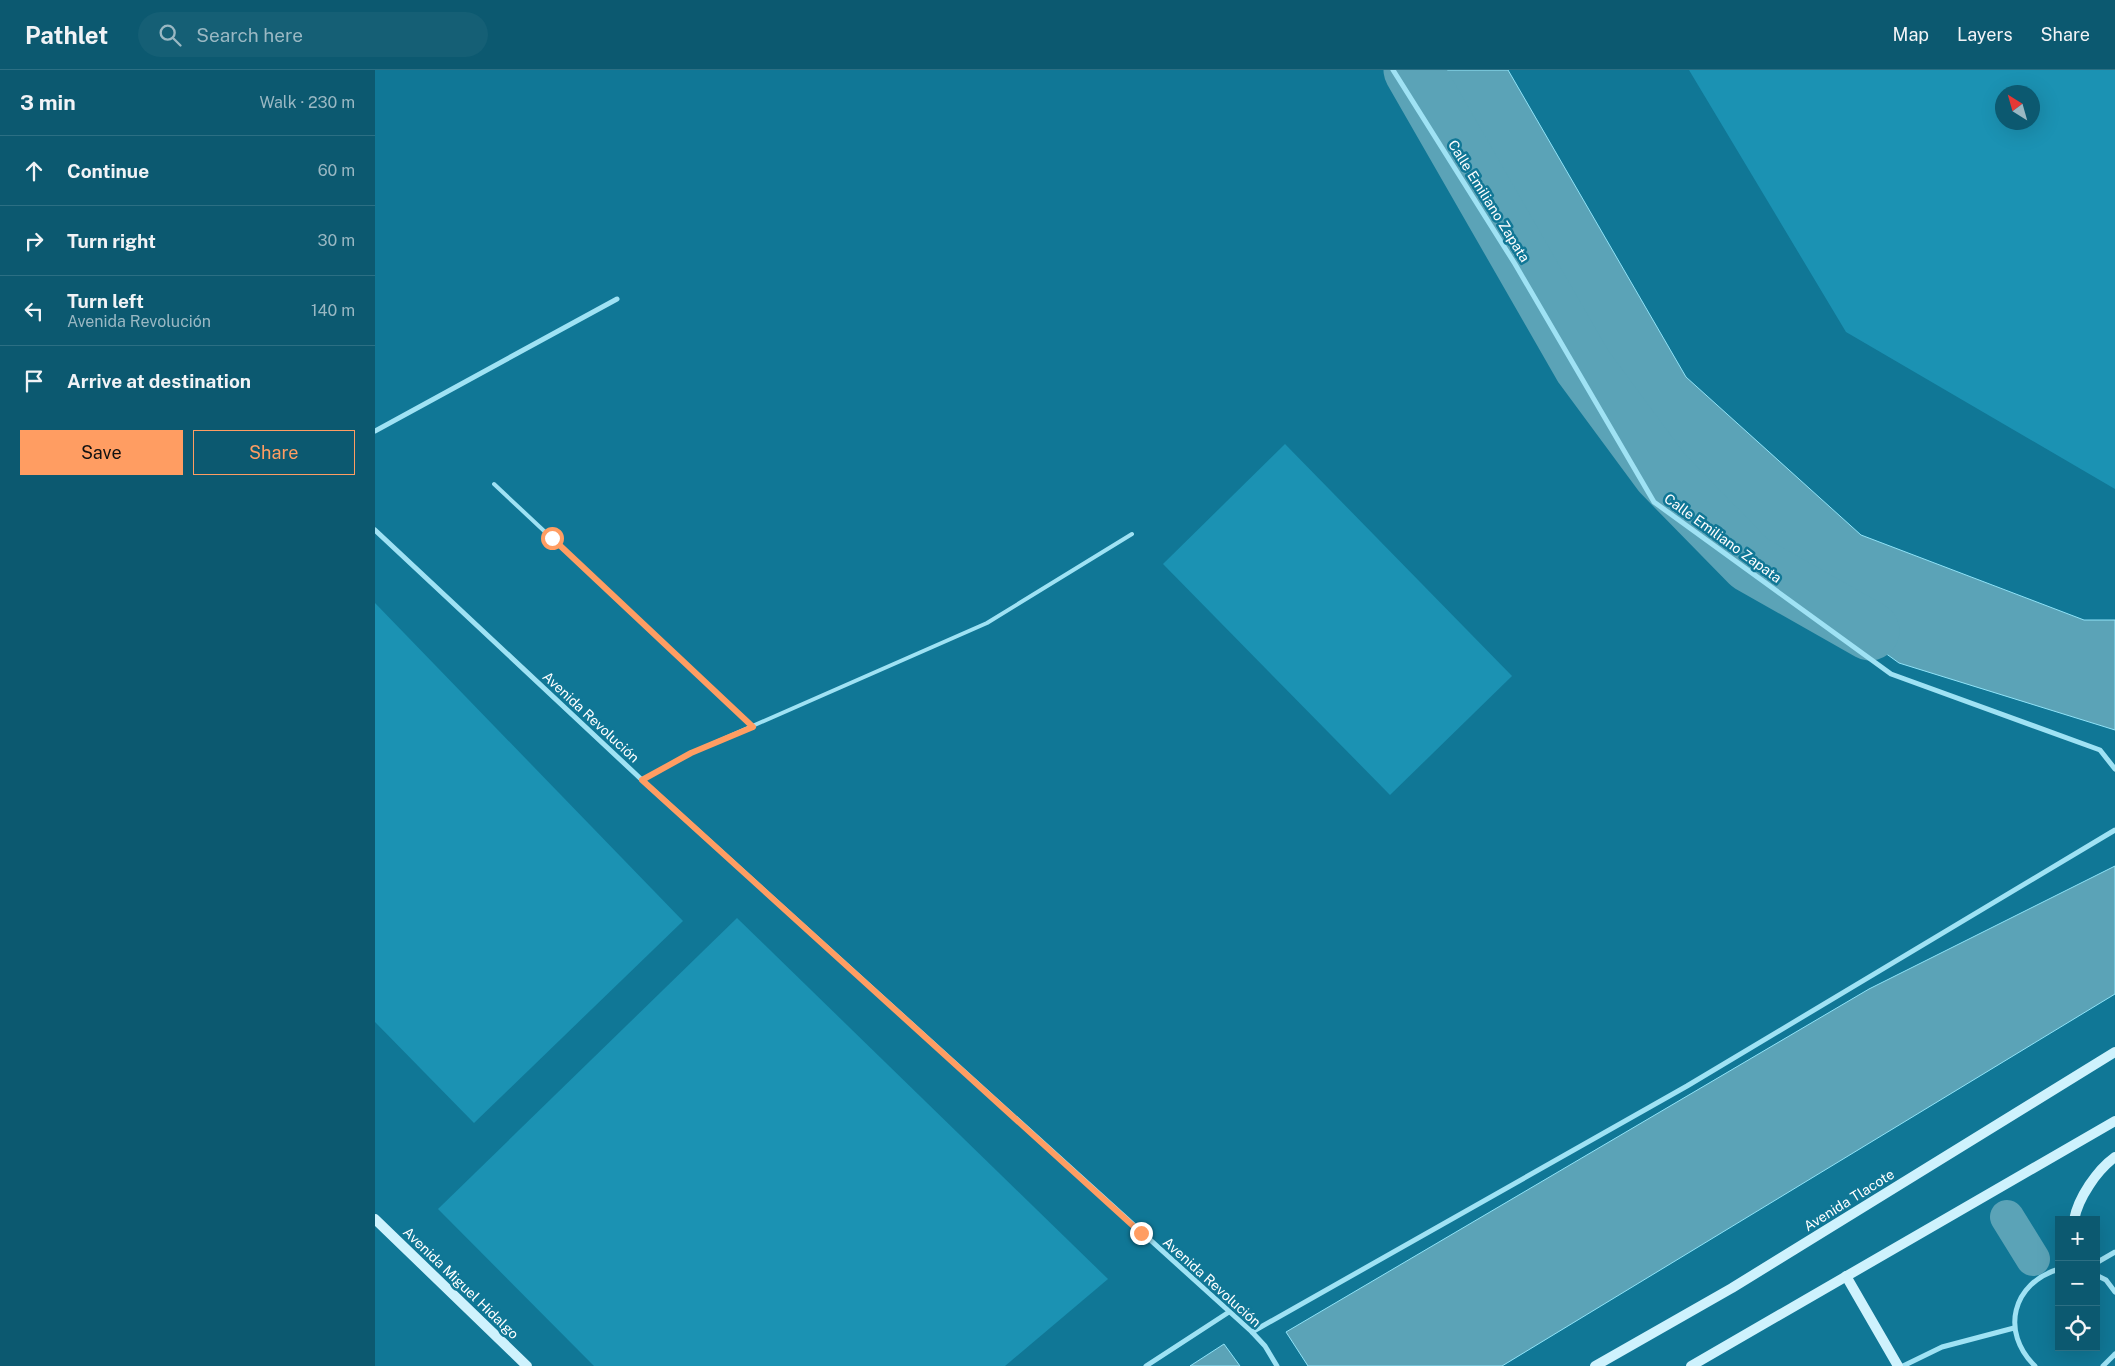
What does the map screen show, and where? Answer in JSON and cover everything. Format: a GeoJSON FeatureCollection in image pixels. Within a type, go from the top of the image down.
{"type":"FeatureCollection","features":[{"type":"Feature","properties":{"kind":"main road","name":"Avenida Tlacote"},"geometry":{"type":"LineString","coordinates":[[1595,1366],[1732,1288],[2115,1052]]}},
{"type":"Feature","properties":{"kind":"main road"},"geometry":{"type":"LineString","coordinates":[[1691,1366],[2115,1121]]}},
{"type":"Feature","properties":{"kind":"main road"},"geometry":{"type":"LineString","coordinates":[[2075,1216],[2093,1180],[2115,1157]]}},
{"type":"Feature","properties":{"kind":"main road","name":"Avenida Miguel Hidalgo"},"geometry":{"type":"LineString","coordinates":[[375,1219],[527,1366]]}},
{"type":"Feature","properties":{"kind":"main road"},"geometry":{"type":"LineString","coordinates":[[1846,1276],[1898,1366]]}},
{"type":"Feature","properties":{"kind":"street","name":"Calle Emiliano Zapata"},"geometry":{"type":"LineString","coordinates":[[1393,70],[1515,264],[1654,502],[1891,674],[2100,750],[2115,769]]}},
{"type":"Feature","properties":{"kind":"street"},"geometry":{"type":"LineString","coordinates":[[375,431],[617,299]]}},
{"type":"Feature","properties":{"kind":"street","name":"Avenida Revolución"},"geometry":{"type":"LineString","coordinates":[[375,530],[642,780],[1252,1332],[1265,1346],[1277,1366]]}},
{"type":"Feature","properties":{"kind":"street"},"geometry":{"type":"LineString","coordinates":[[1252,1332],[1687,1086],[2115,830]]}},
{"type":"Feature","properties":{"kind":"street"},"geometry":{"type":"LineString","coordinates":[[2100,1261],[2115,1252]]}},
{"type":"Feature","properties":{"kind":"street"},"geometry":{"type":"LineString","coordinates":[[2035,1366],[2020,1348],[2014,1328],[2017,1306],[2027,1287],[2044,1273],[2055,1270]]}},
{"type":"Feature","properties":{"kind":"street"},"geometry":{"type":"LineString","coordinates":[[2100,1277],[2105,1280],[2115,1292]]}},
{"type":"Feature","properties":{"kind":"street"},"geometry":{"type":"LineString","coordinates":[[1146,1366],[1229,1312]]}},
{"type":"Feature","properties":{"kind":"street"},"geometry":{"type":"LineString","coordinates":[[1903,1366],[1942,1347],[2014,1328]]}},
{"type":"Feature","properties":{"kind":"street"},"geometry":{"type":"LineString","coordinates":[[2103,1366],[2114,1358]]}},
{"type":"Feature","properties":{"kind":"lane"},"geometry":{"type":"LineString","coordinates":[[494,484],[753,727]]}},
{"type":"Feature","properties":{"kind":"lane"},"geometry":{"type":"LineString","coordinates":[[642,780],[691,753],[987,623],[1131,534]]}},
{"type":"Feature","properties":{"kind":"shaded area"},"geometry":{"type":"Polygon","coordinates":[[[1408,70],[1508,70],[1686,377],[1861,535],[2084,620],[2115,620],[2115,730],[1899,663],[1661,491],[1408,70]]]}},
{"type":"Feature","properties":{"kind":"shaded area"},"geometry":{"type":"Polygon","coordinates":[[[1689,70],[2115,70],[2115,489],[1846,332],[1689,70]]]}},
{"type":"Feature","properties":{"kind":"shaded area"},"geometry":{"type":"Polygon","coordinates":[[[1285,444],[1512,676],[1390,795],[1163,564],[1285,444]]]}},
{"type":"Feature","properties":{"kind":"shaded area"},"geometry":{"type":"Polygon","coordinates":[[[375,603],[683,921],[474,1123],[375,1022],[375,603]]]}},
{"type":"Feature","properties":{"kind":"shaded area"},"geometry":{"type":"Polygon","coordinates":[[[2115,866],[2115,994],[1502,1366],[1308,1366],[1286,1332],[1869,989],[2115,866]]]}},
{"type":"Feature","properties":{"kind":"shaded area"},"geometry":{"type":"Polygon","coordinates":[[[737,918],[1108,1279],[1005,1366],[594,1366],[438,1209],[737,918]]]}},
{"type":"Feature","properties":{"kind":"shaded area"},"geometry":{"type":"Polygon","coordinates":[[[1224,1344],[1240,1366],[1190,1366],[1224,1344]]]}},
{"type":"Feature","properties":{"kind":"waterway"},"geometry":{"type":"LineString","coordinates":[[1413,70],[1583,366],[1662,473],[1750,563],[1870,631]]}},
{"type":"Feature","properties":{"kind":"waterway"},"geometry":{"type":"LineString","coordinates":[[2007,1217],[2033,1259]]}},
{"type":"Feature","properties":{"kind":"route"},"geometry":{"type":"LineString","coordinates":[[552,538],[753,727],[691,753],[642,780],[1141,1233]]}}]}
